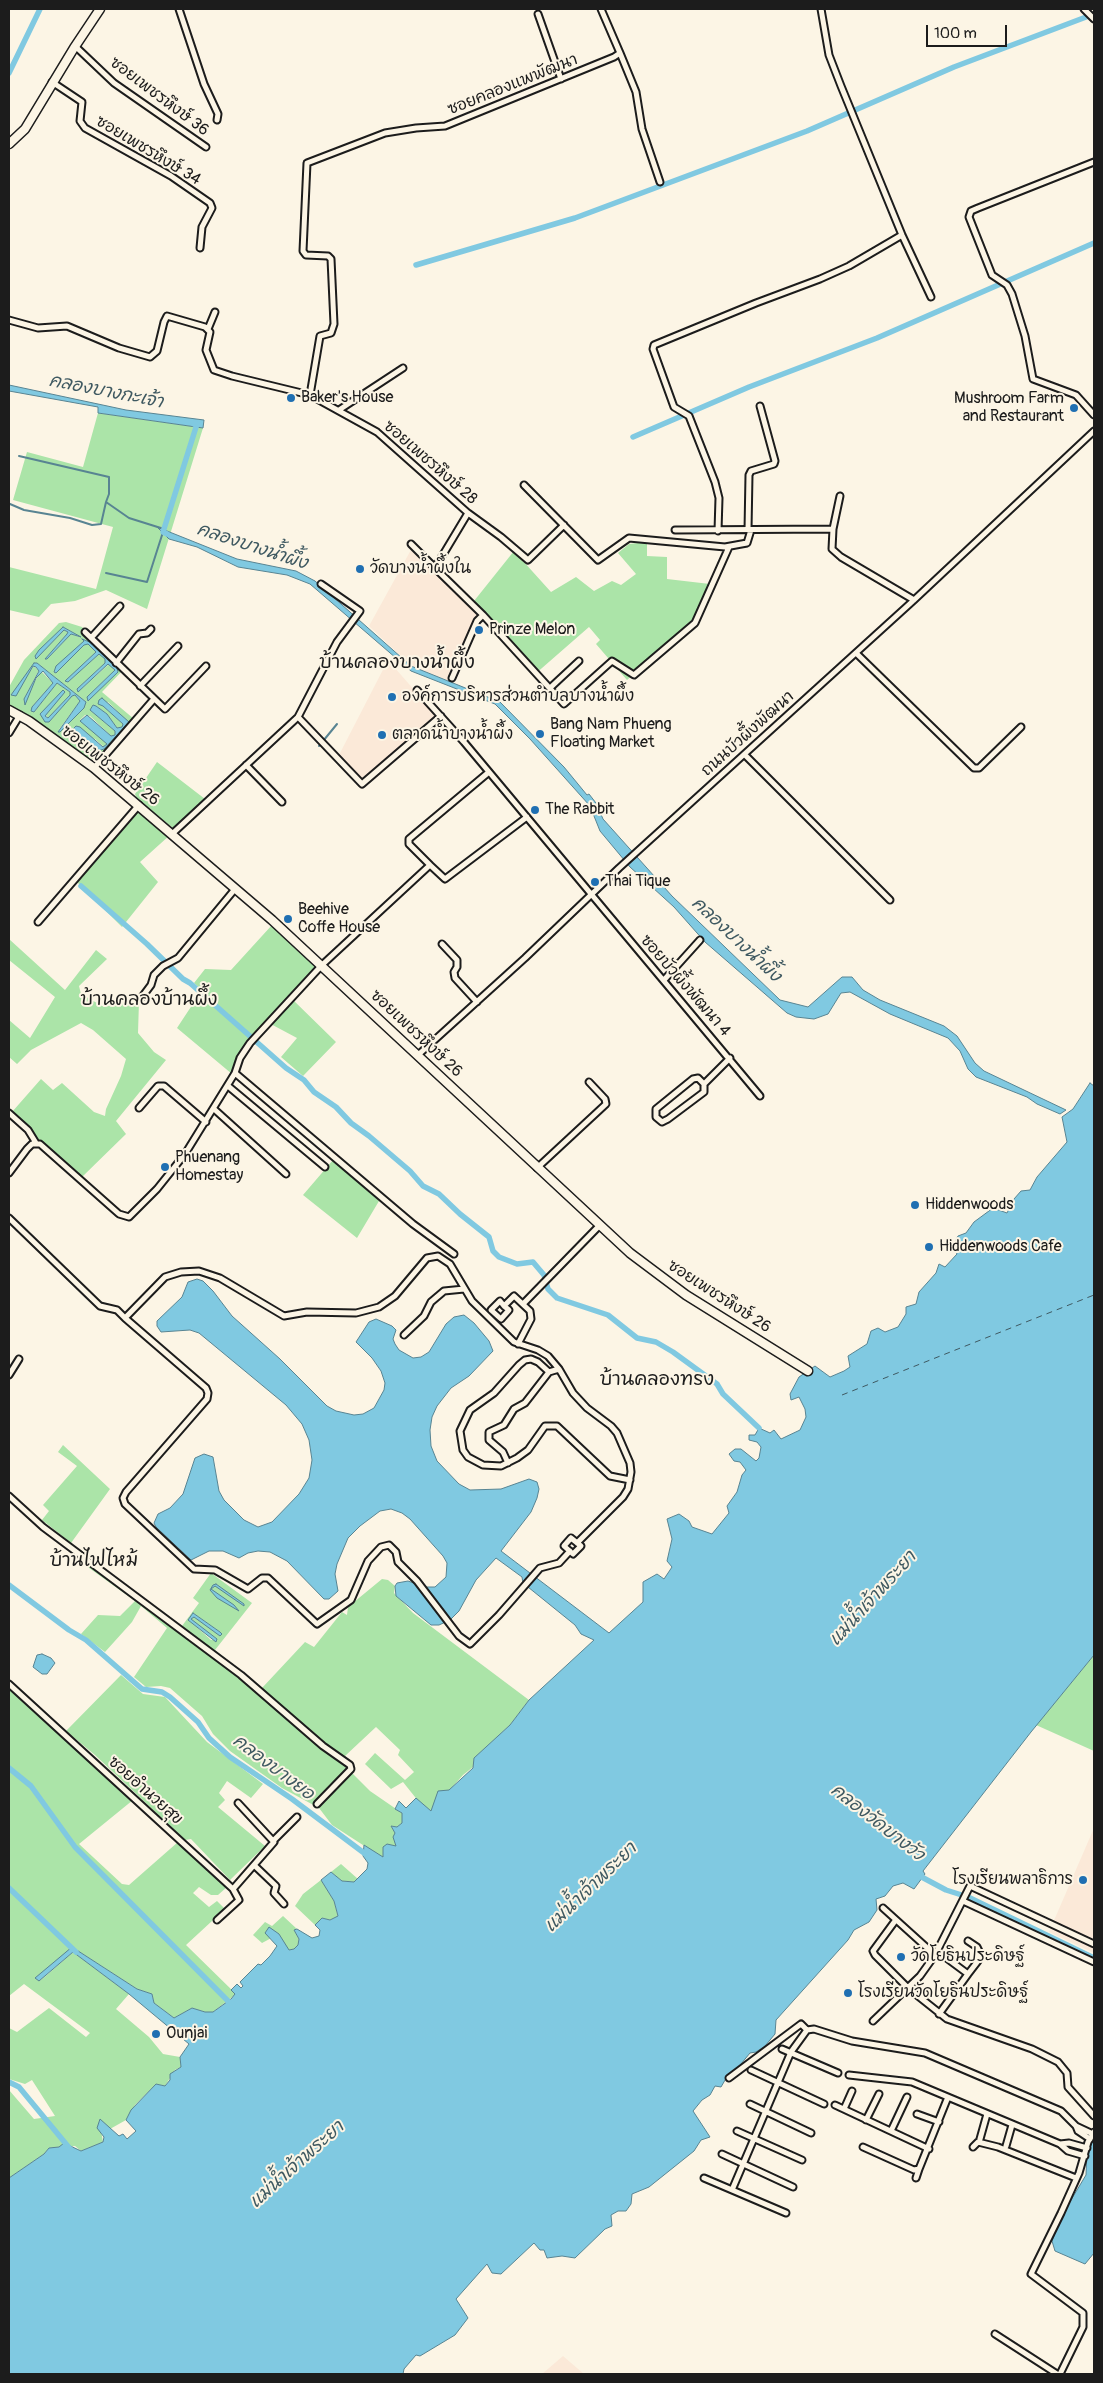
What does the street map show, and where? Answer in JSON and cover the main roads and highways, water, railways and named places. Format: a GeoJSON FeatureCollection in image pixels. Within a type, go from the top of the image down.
{"type":"FeatureCollection","features":[{"type":"Feature","properties":{"kind":"water"},"geometry":{"type":"Polygon","coordinates":[[[9,385],[126,410],[204,420],[203,428],[98,413],[98,407],[9,391],[9,385]]]}},
{"type":"Feature","properties":{"kind":"water"},"geometry":{"type":"Polygon","coordinates":[[[157,527],[237,559],[296,571],[315,581],[411,666],[500,702],[564,767],[587,795],[589,794],[596,803],[603,819],[672,896],[780,1000],[808,1007],[842,977],[852,977],[863,990],[880,1000],[944,1026],[957,1036],[975,1063],[984,1071],[1066,1110],[1060,1114],[1037,1104],[1027,1097],[976,1077],[968,1069],[960,1051],[948,1038],[890,1014],[850,992],[841,993],[828,1014],[814,1019],[796,1017],[787,1013],[705,942],[674,907],[630,867],[600,831],[590,806],[530,739],[495,704],[411,671],[310,584],[287,575],[238,567],[197,547],[169,539],[157,527]]]}},
{"type":"Feature","properties":{"kind":"water"},"geometry":{"type":"Polygon","coordinates":[[[63,627],[81,637],[71,634],[45,659],[67,634],[68,632],[64,630],[36,659],[35,656],[39,650],[63,627]]]}},
{"type":"Feature","properties":{"kind":"water"},"geometry":{"type":"Polygon","coordinates":[[[82,639],[92,643],[117,668],[118,672],[88,701],[87,697],[115,670],[108,664],[78,692],[77,689],[105,663],[105,659],[99,654],[68,682],[65,681],[96,652],[88,644],[84,645],[56,673],[54,672],[56,666],[84,641],[82,639]]]}},
{"type":"Feature","properties":{"kind":"water"},"geometry":{"type":"Polygon","coordinates":[[[34,663],[37,663],[86,702],[84,708],[60,732],[58,732],[80,701],[75,695],[49,722],[45,722],[40,714],[63,690],[65,692],[45,716],[48,718],[70,695],[70,692],[57,683],[34,712],[31,711],[32,707],[53,683],[43,671],[36,678],[25,705],[24,699],[39,671],[33,666],[16,696],[11,695],[34,663]]]}},
{"type":"Feature","properties":{"kind":"water"},"geometry":{"type":"Polygon","coordinates":[[[102,698],[129,722],[104,749],[98,751],[78,735],[73,735],[78,740],[77,744],[67,735],[76,726],[80,727],[103,747],[107,744],[80,721],[87,715],[111,736],[115,735],[115,731],[90,710],[93,705],[96,706],[107,714],[117,728],[122,727],[123,724],[103,706],[98,704],[102,698]]]}},
{"type":"Feature","properties":{"kind":"water","name":"แม่น้ำเจ้าพระยา"},"geometry":{"type":"Polygon","coordinates":[[[1090,1083],[1094,1086],[1094,1655],[1031,1732],[923,1871],[925,1874],[914,1889],[903,1883],[893,1886],[885,1896],[876,1899],[877,1910],[869,1922],[854,1930],[848,1940],[776,2020],[775,2034],[765,2046],[756,2052],[750,2053],[736,2070],[728,2075],[721,2087],[715,2086],[710,2095],[702,2100],[693,2111],[710,2137],[701,2140],[694,2151],[649,2187],[632,2194],[631,2204],[626,2211],[618,2211],[611,2215],[612,2226],[605,2229],[575,2258],[562,2256],[547,2258],[544,2250],[540,2250],[534,2243],[501,2274],[492,2273],[487,2264],[456,2299],[468,2318],[455,2335],[420,2356],[416,2355],[404,2369],[403,2374],[9,2374],[9,2178],[44,2154],[49,2148],[59,2147],[64,2143],[81,2151],[103,2142],[104,2137],[97,2128],[100,2119],[119,2136],[123,2134],[127,2139],[136,2131],[126,2120],[131,2110],[156,2084],[165,2086],[170,2080],[170,2074],[181,2067],[180,2057],[189,2044],[129,1994],[73,1952],[39,1981],[35,1978],[72,1947],[137,1989],[152,1994],[154,2003],[174,2018],[192,2008],[213,2012],[231,1999],[235,1994],[231,1990],[237,1984],[241,1988],[243,1986],[240,1982],[258,1964],[261,1965],[277,1946],[265,1933],[269,1927],[279,1934],[289,1950],[294,1949],[298,1945],[299,1939],[294,1930],[297,1929],[312,1938],[319,1936],[320,1930],[315,1925],[322,1918],[330,1920],[338,1916],[334,1901],[321,1880],[331,1872],[342,1881],[354,1882],[367,1869],[368,1863],[363,1856],[364,1845],[383,1857],[383,1847],[387,1844],[396,1846],[393,1837],[395,1833],[391,1826],[397,1827],[402,1823],[402,1813],[395,1809],[399,1801],[406,1808],[416,1798],[431,1811],[438,1791],[449,1790],[473,1768],[474,1758],[510,1725],[529,1700],[594,1640],[581,1634],[575,1625],[523,1583],[522,1577],[496,1558],[476,1580],[459,1611],[450,1620],[439,1625],[431,1625],[396,1596],[395,1586],[397,1583],[408,1581],[425,1587],[435,1587],[446,1577],[447,1563],[410,1519],[402,1513],[391,1509],[380,1511],[348,1538],[337,1564],[335,1574],[338,1591],[329,1599],[324,1599],[287,1561],[270,1552],[258,1551],[248,1553],[239,1558],[223,1551],[209,1551],[191,1560],[154,1523],[158,1514],[170,1508],[183,1494],[195,1458],[204,1454],[213,1457],[219,1491],[224,1500],[244,1520],[258,1527],[272,1522],[299,1494],[309,1478],[312,1460],[309,1440],[302,1424],[286,1405],[199,1333],[190,1330],[161,1332],[157,1326],[157,1321],[182,1297],[188,1282],[197,1279],[203,1281],[232,1316],[280,1359],[327,1406],[336,1411],[354,1415],[363,1414],[374,1408],[384,1390],[385,1383],[381,1371],[372,1358],[356,1342],[369,1322],[376,1319],[392,1326],[396,1330],[393,1339],[395,1344],[399,1350],[413,1358],[421,1357],[429,1352],[446,1324],[454,1317],[464,1315],[474,1323],[489,1341],[493,1351],[469,1376],[451,1388],[437,1406],[432,1417],[430,1430],[431,1446],[437,1461],[459,1484],[470,1490],[501,1489],[529,1479],[537,1482],[539,1489],[531,1512],[501,1551],[609,1633],[643,1602],[643,1582],[657,1574],[664,1579],[672,1567],[667,1561],[672,1539],[667,1519],[679,1514],[689,1521],[692,1527],[712,1534],[729,1513],[727,1506],[737,1492],[742,1475],[746,1470],[740,1462],[734,1461],[729,1454],[735,1449],[741,1449],[756,1461],[759,1458],[761,1447],[757,1442],[749,1440],[749,1435],[755,1435],[759,1428],[770,1433],[774,1430],[781,1439],[800,1430],[806,1417],[805,1409],[799,1397],[791,1400],[790,1394],[799,1377],[815,1366],[830,1377],[844,1371],[850,1367],[848,1356],[867,1344],[871,1331],[878,1328],[885,1332],[898,1327],[906,1314],[906,1307],[916,1304],[919,1292],[936,1273],[939,1264],[945,1267],[957,1254],[953,1246],[958,1236],[966,1233],[974,1222],[993,1208],[1007,1213],[1014,1199],[1021,1191],[1030,1190],[1037,1177],[1067,1142],[1062,1117],[1073,1109],[1090,1083]]]}},
{"type":"Feature","properties":{"kind":"water"},"geometry":{"type":"Polygon","coordinates":[[[216,1584],[244,1604],[244,1606],[215,1586],[211,1589],[234,1605],[239,1611],[217,1598],[210,1590],[213,1585],[216,1584]]]}},
{"type":"Feature","properties":{"kind":"water"},"geometry":{"type":"Polygon","coordinates":[[[193,1613],[222,1634],[220,1636],[194,1617],[191,1619],[217,1639],[216,1642],[188,1620],[193,1613]]]}},
{"type":"Feature","properties":{"kind":"water"},"geometry":{"type":"Polygon","coordinates":[[[42,1654],[51,1658],[55,1663],[47,1674],[42,1674],[33,1667],[37,1655],[42,1654]]]}},
{"type":"Feature","properties":{"kind":"water"},"geometry":{"type":"Polygon","coordinates":[[[1094,2139],[1094,2253],[1085,2264],[1055,2251],[1052,2241],[1062,2215],[1086,2175],[1087,2152],[1094,2139]]]}},
{"type":"Feature","properties":{"kind":"waterway"},"geometry":{"type":"LineString","coordinates":[[9,73],[40,9]]}},
{"type":"Feature","properties":{"kind":"waterway"},"geometry":{"type":"LineString","coordinates":[[416,265],[575,218],[807,131],[954,67],[1094,14]]}},
{"type":"Feature","properties":{"kind":"waterway"},"geometry":{"type":"LineString","coordinates":[[633,437],[749,387],[877,338],[1094,243]]}},
{"type":"Feature","properties":{"kind":"waterway"},"geometry":{"type":"LineString","coordinates":[[167,534],[163,532],[197,424],[194,424]]}},
{"type":"Feature","properties":{"kind":"waterway"},"geometry":{"type":"LineString","coordinates":[[19,456],[109,477],[109,494],[106,502],[129,518],[164,529]]}},
{"type":"Feature","properties":{"kind":"waterway"},"geometry":{"type":"LineString","coordinates":[[10,504],[24,510],[70,518],[92,525],[101,524],[106,502]]}},
{"type":"Feature","properties":{"kind":"waterway"},"geometry":{"type":"LineString","coordinates":[[106,573],[147,582],[163,532]]}},
{"type":"Feature","properties":{"kind":"waterway"},"geometry":{"type":"LineString","coordinates":[[319,746],[337,724]]}},
{"type":"Feature","properties":{"kind":"waterway"},"geometry":{"type":"LineString","coordinates":[[81,886],[147,944],[183,979],[190,983],[286,1068],[304,1080],[314,1092],[336,1107],[351,1123],[410,1171],[423,1186],[439,1194],[489,1237],[493,1251],[499,1257],[517,1264],[533,1262],[544,1275],[548,1289],[557,1298],[608,1315],[637,1338],[656,1342],[673,1352],[717,1384],[723,1394],[759,1428]]}},
{"type":"Feature","properties":{"kind":"waterway","name":"คลองบางยอ"},"geometry":{"type":"LineString","coordinates":[[9,1585],[69,1630],[86,1640],[142,1689],[162,1692],[170,1697],[198,1722],[209,1738],[230,1757],[292,1799],[368,1856]]}},
{"type":"Feature","properties":{"kind":"waterway"},"geometry":{"type":"LineString","coordinates":[[9,1768],[31,1786],[75,1847],[233,2006]]}},
{"type":"Feature","properties":{"kind":"waterway","name":"คลองวัดบางวัว"},"geometry":{"type":"LineString","coordinates":[[916,1874],[946,1890],[968,1897],[1094,1958]]}},
{"type":"Feature","properties":{"kind":"waterway"},"geometry":{"type":"LineString","coordinates":[[9,1888],[76,1952]]}},
{"type":"Feature","properties":{"kind":"waterway"},"geometry":{"type":"LineString","coordinates":[[9,2082],[19,2087],[71,2150]]}},
{"type":"Feature","properties":{"kind":"place","name":"Baker's House"},"geometry":{"type":"Point","coordinates":[291,398]}},
{"type":"Feature","properties":{"kind":"place","name":"Mushroom Farm and Restaurant"},"geometry":{"type":"Point","coordinates":[1074,408]}},
{"type":"Feature","properties":{"kind":"place","name":"วัดบางน้ำผึ้งใน"},"geometry":{"type":"Point","coordinates":[360,569]}},
{"type":"Feature","properties":{"kind":"place","name":"Prinze Melon"},"geometry":{"type":"Point","coordinates":[479,630]}},
{"type":"Feature","properties":{"kind":"place","name":"องค์การบริหารส่วนตำบลบางน้ำผึ้ง"},"geometry":{"type":"Point","coordinates":[392,697]}},
{"type":"Feature","properties":{"kind":"place","name":"Bang Nam Phueng Floating Market"},"geometry":{"type":"Point","coordinates":[540,734]}},
{"type":"Feature","properties":{"kind":"place","name":"ตลาดน้ำบางน้ำผึ้ง"},"geometry":{"type":"Point","coordinates":[382,735]}},
{"type":"Feature","properties":{"kind":"place","name":"The Rabbit"},"geometry":{"type":"Point","coordinates":[535,810]}},
{"type":"Feature","properties":{"kind":"place","name":"Thai Tique"},"geometry":{"type":"Point","coordinates":[595,882]}},
{"type":"Feature","properties":{"kind":"place","name":"Beehive Coffe House"},"geometry":{"type":"Point","coordinates":[288,919]}},
{"type":"Feature","properties":{"kind":"place","name":"Phuenang Homestay"},"geometry":{"type":"Point","coordinates":[165,1167]}},
{"type":"Feature","properties":{"kind":"place","name":"Hiddenwoods"},"geometry":{"type":"Point","coordinates":[915,1205]}},
{"type":"Feature","properties":{"kind":"place","name":"Hiddenwoods Cafe"},"geometry":{"type":"Point","coordinates":[929,1247]}},
{"type":"Feature","properties":{"kind":"place","name":"โรงเรียนพลาธิการ"},"geometry":{"type":"Point","coordinates":[1083,1880]}},
{"type":"Feature","properties":{"kind":"place","name":"วัดโยธินประดิษฐ์"},"geometry":{"type":"Point","coordinates":[901,1957]}},
{"type":"Feature","properties":{"kind":"place","name":"โรงเรียนวัดโยธินประดิษฐ์"},"geometry":{"type":"Point","coordinates":[848,1993]}},
{"type":"Feature","properties":{"kind":"place","name":"Ounjai"},"geometry":{"type":"Point","coordinates":[156,2034]}},
{"type":"Feature","properties":{"kind":"district","name":"บ้านคลองบางน้ำผึ้ง"},"geometry":{"type":"Point","coordinates":[397,663]}},
{"type":"Feature","properties":{"kind":"district","name":"บ้านคลองบ้านผึ้ง"},"geometry":{"type":"Point","coordinates":[149,1000]}},
{"type":"Feature","properties":{"kind":"district","name":"บ้านคลองทรง"},"geometry":{"type":"Point","coordinates":[657,1380]}},
{"type":"Feature","properties":{"kind":"district","name":"บ้านไฟไหม้"},"geometry":{"type":"Point","coordinates":[94,1561]}},
{"type":"Feature","properties":{"kind":"water label","name":"คลองบางกะเจ้า"},"geometry":{"type":"Point","coordinates":[106,392]}},
{"type":"Feature","properties":{"kind":"water label","name":"คลองบางน้ำผึ้ง"},"geometry":{"type":"Point","coordinates":[252,547]}},
{"type":"Feature","properties":{"kind":"water label","name":"คลองบางน้ำผึ้ง"},"geometry":{"type":"Point","coordinates":[736,940]}}]}
